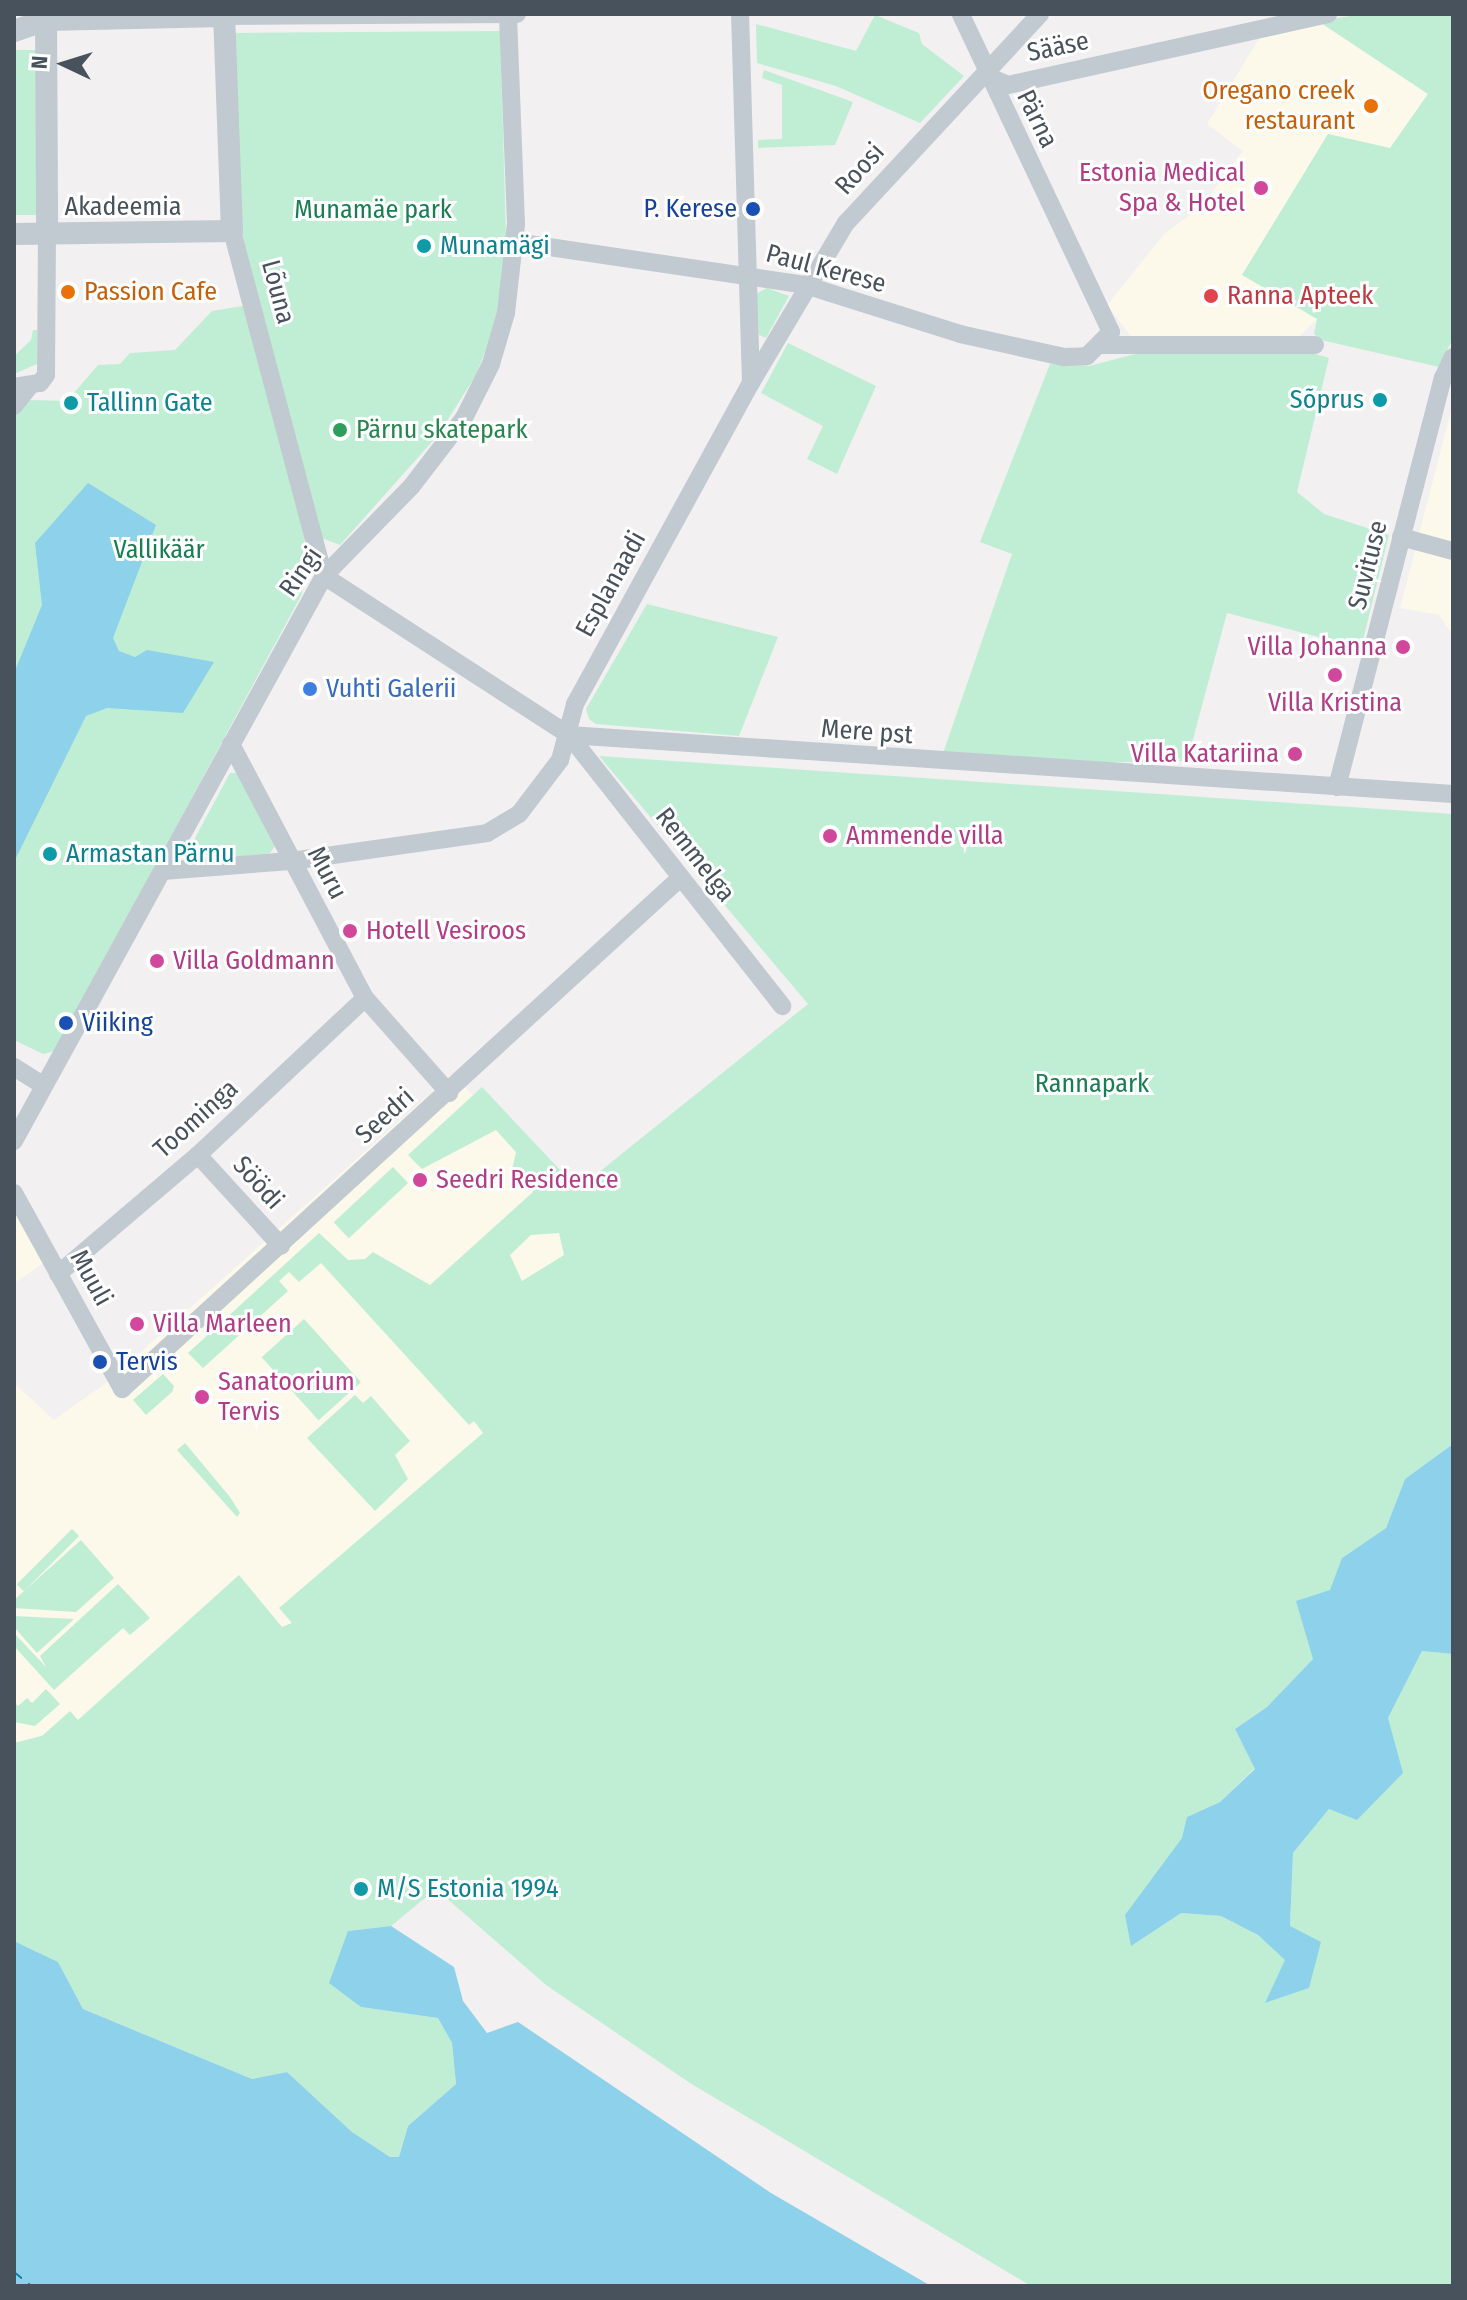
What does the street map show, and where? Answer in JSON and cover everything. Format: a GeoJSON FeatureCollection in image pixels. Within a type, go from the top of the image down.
{"type":"FeatureCollection","features":[{"type":"Feature","properties":{"kind":"street","name":"Ringi"},"geometry":{"type":"LineString","coordinates":[[14,1141],[324,576],[411,487],[464,418],[491,364],[506,313],[515,242],[508,14]]}},
{"type":"Feature","properties":{"kind":"street"},"geometry":{"type":"LineString","coordinates":[[14,31],[46,17],[517,14]]}},
{"type":"Feature","properties":{"kind":"street","name":"Esplanaadi"},"geometry":{"type":"LineString","coordinates":[[163,871],[291,861],[487,833],[519,814],[560,760],[575,704],[751,383],[740,14]]}},
{"type":"Feature","properties":{"kind":"street","name":"Pärna"},"geometry":{"type":"LineString","coordinates":[[961,14],[1106,339]]}},
{"type":"Feature","properties":{"kind":"street","name":"Roosi"},"geometry":{"type":"LineString","coordinates":[[751,383],[805,285],[871,193],[987,76],[1040,14]]}},
{"type":"Feature","properties":{"kind":"street","name":"Sääse"},"geometry":{"type":"LineString","coordinates":[[987,76],[1008,85],[1328,14]]}},
{"type":"Feature","properties":{"kind":"street","name":"Lõuna"},"geometry":{"type":"LineString","coordinates":[[224,15],[232,231],[324,576]]}},
{"type":"Feature","properties":{"kind":"street"},"geometry":{"type":"LineString","coordinates":[[14,406],[21,387],[46,375],[46,17]]}},
{"type":"Feature","properties":{"kind":"street","name":"Akadeemia"},"geometry":{"type":"LineString","coordinates":[[14,234],[232,231]]}},
{"type":"Feature","properties":{"kind":"street","name":"Paul Kerese"},"geometry":{"type":"LineString","coordinates":[[515,242],[805,285],[1028,350],[1074,358],[1106,339],[1315,345]]}},
{"type":"Feature","properties":{"kind":"street","name":"Suvituse"},"geometry":{"type":"LineString","coordinates":[[1337,787],[1443,378],[1453,357]]}},
{"type":"Feature","properties":{"kind":"street"},"geometry":{"type":"LineString","coordinates":[[1401,537],[1453,551]]}},
{"type":"Feature","properties":{"kind":"street","name":"Mere pst"},"geometry":{"type":"LineString","coordinates":[[324,576],[569,735],[1453,794]]}},
{"type":"Feature","properties":{"kind":"street","name":"Remmelga"},"geometry":{"type":"LineString","coordinates":[[569,735],[782,1006]]}},
{"type":"Feature","properties":{"kind":"street","name":"Muru"},"geometry":{"type":"LineString","coordinates":[[231,744],[365,998],[449,1093]]}},
{"type":"Feature","properties":{"kind":"street","name":"Seedri"},"geometry":{"type":"LineString","coordinates":[[122,1389],[449,1093],[680,878]]}},
{"type":"Feature","properties":{"kind":"street","name":"Toominga"},"geometry":{"type":"LineString","coordinates":[[58,1274],[198,1155],[365,998]]}},
{"type":"Feature","properties":{"kind":"street"},"geometry":{"type":"LineString","coordinates":[[14,1067],[43,1085]]}},
{"type":"Feature","properties":{"kind":"street","name":"Söödi"},"geometry":{"type":"LineString","coordinates":[[198,1155],[281,1246]]}},
{"type":"Feature","properties":{"kind":"street","name":"Muuli"},"geometry":{"type":"LineString","coordinates":[[14,1193],[122,1389]]}},
{"type":"Feature","properties":{"kind":"shaded area"},"geometry":{"type":"Polygon","coordinates":[[[1318,21],[1428,94],[1390,148],[1328,134],[1243,274],[1317,319],[1285,351],[1143,352],[1107,305],[1165,233],[1201,207],[1243,151],[1207,124],[1262,34],[1318,21]]]}},
{"type":"Feature","properties":{"kind":"shaded area"},"geometry":{"type":"Polygon","coordinates":[[[1453,403],[1453,636],[1439,615],[1400,608],[1453,403]]]}},
{"type":"Feature","properties":{"kind":"shaded area"},"geometry":{"type":"Polygon","coordinates":[[[452,1074],[547,1170],[579,1325],[337,1601],[81,1725],[14,1743],[14,1383],[54,1420],[106,1383],[452,1074]]]}},
{"type":"Feature","properties":{"kind":"shaded area"},"geometry":{"type":"Polygon","coordinates":[[[14,1178],[57,1254],[14,1283],[14,1178]]]}},
{"type":"Feature","properties":{"kind":"green space"},"geometry":{"type":"Polygon","coordinates":[[[1363,14],[1453,14],[1453,338],[1439,367],[1321,340],[1314,334],[1317,319],[1242,275],[1328,134],[1390,148],[1428,94],[1318,21],[1363,14]]]}},
{"type":"Feature","properties":{"kind":"green space"},"geometry":{"type":"Polygon","coordinates":[[[875,15],[919,33],[922,44],[964,76],[920,123],[836,86],[757,63],[756,24],[856,51],[875,15]]]}},
{"type":"Feature","properties":{"kind":"green space","name":"Munamäe park"},"geometry":{"type":"Polygon","coordinates":[[[500,31],[506,235],[503,295],[492,334],[476,375],[438,435],[340,545],[322,538],[241,233],[235,33],[500,31]]]}},
{"type":"Feature","properties":{"kind":"green space"},"geometry":{"type":"Polygon","coordinates":[[[14,50],[36,50],[36,215],[14,215],[14,50]]]}},
{"type":"Feature","properties":{"kind":"green space"},"geometry":{"type":"Polygon","coordinates":[[[764,70],[853,102],[835,145],[758,148],[758,140],[782,139],[782,85],[762,78],[764,70]]]}},
{"type":"Feature","properties":{"kind":"green space"},"geometry":{"type":"Polygon","coordinates":[[[767,288],[789,296],[766,338],[759,335],[756,294],[767,288]]]}},
{"type":"Feature","properties":{"kind":"green space","name":"Vallikäär"},"geometry":{"type":"Polygon","coordinates":[[[243,306],[305,532],[302,594],[55,1051],[43,1054],[14,1040],[14,416],[27,400],[67,401],[98,365],[120,364],[130,353],[175,350],[212,311],[243,306]]]}},
{"type":"Feature","properties":{"kind":"green space"},"geometry":{"type":"Polygon","coordinates":[[[33,330],[37,330],[37,364],[14,374],[14,356],[31,340],[33,330]]]}},
{"type":"Feature","properties":{"kind":"green space"},"geometry":{"type":"Polygon","coordinates":[[[788,343],[876,386],[837,474],[807,459],[823,426],[761,393],[788,343]]]}},
{"type":"Feature","properties":{"kind":"green space"},"geometry":{"type":"Polygon","coordinates":[[[1305,351],[1329,358],[1297,492],[1324,514],[1389,535],[1361,648],[1227,613],[1187,761],[1008,764],[941,759],[1012,554],[980,542],[1050,364],[1089,366],[1143,352],[1305,351]]]}},
{"type":"Feature","properties":{"kind":"green space"},"geometry":{"type":"Polygon","coordinates":[[[647,604],[778,637],[739,736],[596,724],[589,719],[586,709],[647,604]]]}},
{"type":"Feature","properties":{"kind":"green space","name":"Rannapark"},"geometry":{"type":"Polygon","coordinates":[[[599,756],[1453,814],[1453,1444],[1405,1479],[1386,1528],[1342,1558],[1313,1659],[1267,1707],[1235,1729],[1255,1768],[1220,1802],[1187,1817],[1181,1913],[1221,1916],[1258,1935],[1286,1960],[1266,2002],[1309,1988],[1290,1926],[1293,1853],[1329,1809],[1388,1718],[1422,1651],[1453,1654],[1453,2286],[1031,2286],[690,2083],[546,1985],[436,1889],[391,1926],[348,1931],[361,2007],[438,2018],[452,2043],[456,2084],[408,2126],[399,2157],[390,2157],[352,2132],[287,2072],[252,2079],[83,2009],[58,1962],[14,1941],[14,1743],[42,1736],[70,1711],[78,1720],[239,1575],[282,1627],[292,1623],[279,1608],[483,1433],[474,1421],[469,1425],[321,1263],[299,1282],[289,1272],[279,1281],[288,1291],[203,1368],[188,1353],[319,1233],[348,1260],[365,1259],[373,1252],[430,1285],[533,1192],[512,1170],[516,1152],[496,1130],[422,1169],[408,1155],[482,1087],[578,1189],[808,1004],[599,756]],[[559,1233],[531,1235],[510,1255],[522,1281],[564,1255],[559,1233]]]}},
{"type":"Feature","properties":{"kind":"green space"},"geometry":{"type":"Polygon","coordinates":[[[230,773],[237,773],[275,846],[270,853],[181,864],[230,773]]]}},
{"type":"Feature","properties":{"kind":"green space"},"geometry":{"type":"Polygon","coordinates":[[[393,1167],[408,1183],[349,1238],[334,1222],[393,1167]]]}},
{"type":"Feature","properties":{"kind":"green space"},"geometry":{"type":"Polygon","coordinates":[[[304,1319],[361,1382],[319,1420],[262,1357],[304,1319]]]}},
{"type":"Feature","properties":{"kind":"green space"},"geometry":{"type":"Polygon","coordinates":[[[163,1374],[174,1386],[172,1392],[146,1415],[133,1400],[163,1374]]]}},
{"type":"Feature","properties":{"kind":"green space"},"geometry":{"type":"Polygon","coordinates":[[[355,1395],[363,1403],[371,1396],[410,1441],[395,1455],[408,1479],[375,1511],[307,1438],[355,1395]]]}},
{"type":"Feature","properties":{"kind":"green space"},"geometry":{"type":"Polygon","coordinates":[[[185,1443],[230,1497],[240,1513],[237,1517],[177,1450],[185,1443]]]}},
{"type":"Feature","properties":{"kind":"green space"},"geometry":{"type":"Polygon","coordinates":[[[72,1529],[79,1536],[24,1591],[17,1584],[72,1529]]]}},
{"type":"Feature","properties":{"kind":"green space"},"geometry":{"type":"Polygon","coordinates":[[[81,1540],[114,1578],[76,1612],[14,1608],[14,1600],[81,1540]]]}},
{"type":"Feature","properties":{"kind":"green space"},"geometry":{"type":"Polygon","coordinates":[[[118,1584],[150,1618],[130,1635],[123,1628],[54,1690],[14,1646],[14,1633],[46,1667],[40,1656],[118,1584]]]}},
{"type":"Feature","properties":{"kind":"green space"},"geometry":{"type":"Polygon","coordinates":[[[14,1616],[74,1619],[37,1653],[14,1627],[14,1616]]]}},
{"type":"Feature","properties":{"kind":"green space"},"geometry":{"type":"Polygon","coordinates":[[[46,1689],[60,1704],[35,1726],[14,1722],[14,1702],[18,1706],[27,1698],[32,1703],[46,1689]]]}},
{"type":"Feature","properties":{"kind":"water"},"geometry":{"type":"Polygon","coordinates":[[[88,483],[156,525],[113,638],[119,651],[135,657],[147,650],[214,662],[183,713],[107,708],[86,716],[14,862],[14,673],[42,605],[35,543],[88,483]]]}},
{"type":"Feature","properties":{"kind":"water"},"geometry":{"type":"Polygon","coordinates":[[[1453,1444],[1453,1654],[1422,1651],[1388,1718],[1403,1773],[1357,1820],[1329,1809],[1293,1853],[1290,1926],[1321,1942],[1309,1988],[1265,2003],[1285,1960],[1258,1935],[1221,1916],[1181,1913],[1131,1946],[1125,1915],[1182,1838],[1187,1817],[1220,1802],[1255,1769],[1235,1729],[1267,1707],[1313,1659],[1296,1601],[1330,1590],[1342,1558],[1386,1528],[1405,1479],[1453,1444]]]}},
{"type":"Feature","properties":{"kind":"water"},"geometry":{"type":"Polygon","coordinates":[[[391,1926],[454,1967],[463,2001],[487,2033],[518,2022],[771,2193],[931,2286],[14,2286],[14,1941],[58,1962],[83,2009],[252,2079],[287,2072],[352,2132],[390,2157],[399,2157],[408,2126],[456,2084],[452,2043],[438,2018],[361,2007],[329,1983],[348,1931],[391,1926]]]}},
{"type":"Feature","properties":{"kind":"ferry route"},"geometry":{"type":"LineString","coordinates":[[14,2272],[31,2286]]}},
{"type":"Feature","properties":{"kind":"place","name":"Oregano creek restaurant"},"geometry":{"type":"Point","coordinates":[1371,106]}},
{"type":"Feature","properties":{"kind":"place","name":"Estonia Medical Spa & Hotel"},"geometry":{"type":"Point","coordinates":[1261,188]}},
{"type":"Feature","properties":{"kind":"place","name":"P. Kerese"},"geometry":{"type":"Point","coordinates":[753,209]}},
{"type":"Feature","properties":{"kind":"place","name":"Munamägi"},"geometry":{"type":"Point","coordinates":[424,246]}},
{"type":"Feature","properties":{"kind":"place","name":"Passion Cafe"},"geometry":{"type":"Point","coordinates":[68,292]}},
{"type":"Feature","properties":{"kind":"place","name":"Ranna Apteek"},"geometry":{"type":"Point","coordinates":[1211,296]}},
{"type":"Feature","properties":{"kind":"place","name":"Sõprus"},"geometry":{"type":"Point","coordinates":[1380,400]}},
{"type":"Feature","properties":{"kind":"place","name":"Tallinn Gate"},"geometry":{"type":"Point","coordinates":[71,403]}},
{"type":"Feature","properties":{"kind":"place","name":"Pärnu skatepark"},"geometry":{"type":"Point","coordinates":[340,430]}},
{"type":"Feature","properties":{"kind":"place","name":"Villa Johanna"},"geometry":{"type":"Point","coordinates":[1403,647]}},
{"type":"Feature","properties":{"kind":"place","name":"Villa Kristina"},"geometry":{"type":"Point","coordinates":[1335,675]}},
{"type":"Feature","properties":{"kind":"place","name":"Vuhti Galerii"},"geometry":{"type":"Point","coordinates":[310,689]}},
{"type":"Feature","properties":{"kind":"place","name":"Villa Katariina"},"geometry":{"type":"Point","coordinates":[1295,754]}},
{"type":"Feature","properties":{"kind":"place","name":"Ammende villa"},"geometry":{"type":"Point","coordinates":[830,836]}},
{"type":"Feature","properties":{"kind":"place","name":"Armastan Pärnu"},"geometry":{"type":"Point","coordinates":[50,854]}},
{"type":"Feature","properties":{"kind":"place","name":"Hotell Vesiroos"},"geometry":{"type":"Point","coordinates":[350,931]}},
{"type":"Feature","properties":{"kind":"place","name":"Villa Goldmann"},"geometry":{"type":"Point","coordinates":[157,961]}},
{"type":"Feature","properties":{"kind":"place","name":"Viiking"},"geometry":{"type":"Point","coordinates":[66,1023]}},
{"type":"Feature","properties":{"kind":"place","name":"Seedri Residence"},"geometry":{"type":"Point","coordinates":[420,1180]}},
{"type":"Feature","properties":{"kind":"place","name":"Villa Marleen"},"geometry":{"type":"Point","coordinates":[137,1324]}},
{"type":"Feature","properties":{"kind":"place","name":"Tervis"},"geometry":{"type":"Point","coordinates":[100,1362]}},
{"type":"Feature","properties":{"kind":"place","name":"Sanatoorium Tervis"},"geometry":{"type":"Point","coordinates":[202,1397]}},
{"type":"Feature","properties":{"kind":"place","name":"M/S Estonia 1994"},"geometry":{"type":"Point","coordinates":[361,1889]}}]}
